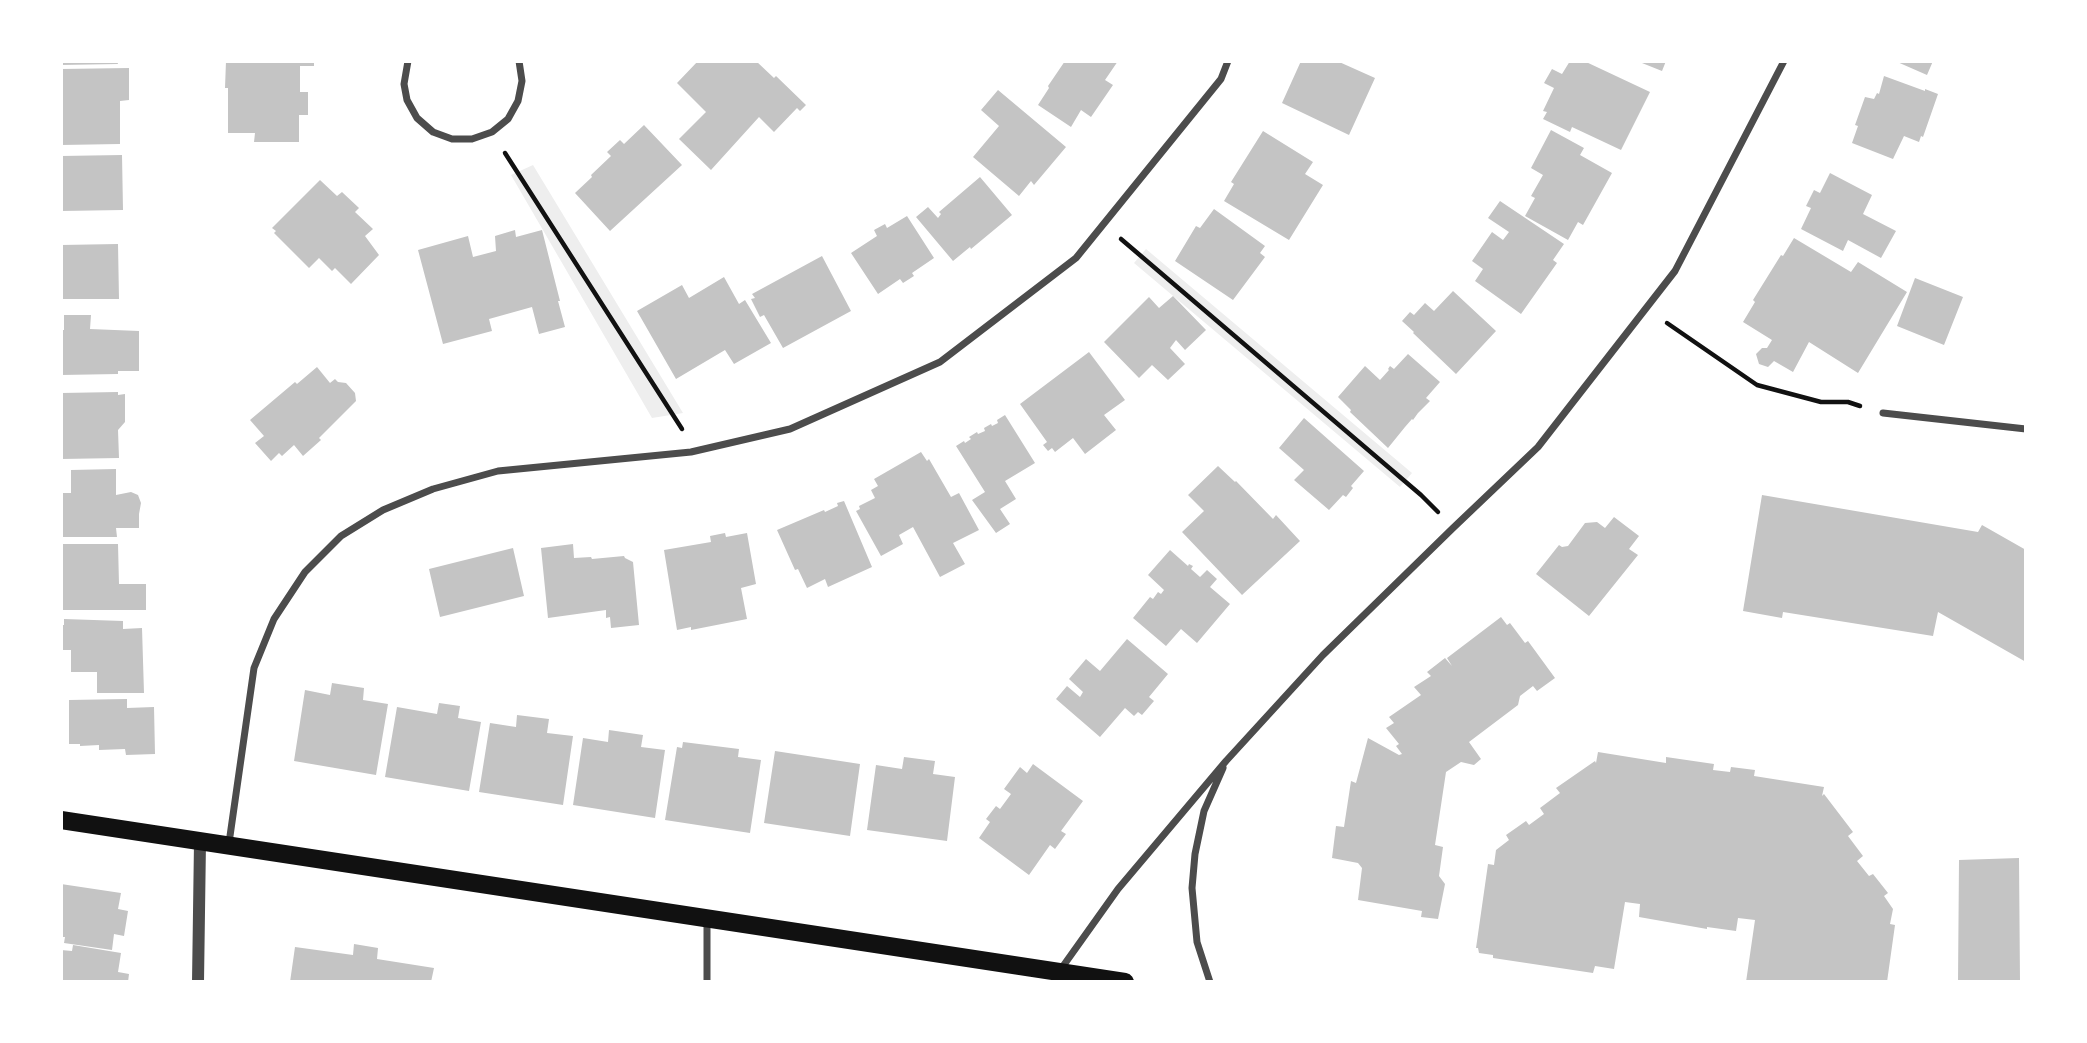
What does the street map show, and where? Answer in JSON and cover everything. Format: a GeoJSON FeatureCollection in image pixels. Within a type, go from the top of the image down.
{"type":"FeatureCollection","features":[{"type":"Feature","properties":{"kind":"main road"},"geometry":{"type":"LineString","coordinates":[[61,820],[1125,982]]}},
{"type":"Feature","properties":{"kind":"street"},"geometry":{"type":"LineString","coordinates":[[408,61],[404,84],[407,100],[417,118],[433,132],[452,139],[472,139],[492,132],[508,119],[518,101],[522,81],[519,61]]}},
{"type":"Feature","properties":{"kind":"street"},"geometry":{"type":"LineString","coordinates":[[229,846],[254,668],[274,619],[289,595],[305,572],[341,536],[383,510],[433,489],[498,471],[691,452],[790,429],[940,362],[1076,258],[1221,79],[1228,61]]}},
{"type":"Feature","properties":{"kind":"street"},"geometry":{"type":"LineString","coordinates":[[1059,972],[1118,889],[1226,761],[1323,655],[1538,447],[1675,271],[1784,61]]}},
{"type":"Feature","properties":{"kind":"street"},"geometry":{"type":"LineString","coordinates":[[1883,413],[2026,429]]}},
{"type":"Feature","properties":{"kind":"street"},"geometry":{"type":"LineString","coordinates":[[1210,982],[1197,942],[1192,888],[1195,854],[1204,811],[1226,761]]}},
{"type":"Feature","properties":{"kind":"street"},"geometry":{"type":"LineString","coordinates":[[198,982],[200,842]]}},
{"type":"Feature","properties":{"kind":"street"},"geometry":{"type":"LineString","coordinates":[[707,918],[707,982]]}},
{"type":"Feature","properties":{"kind":"path"},"geometry":{"type":"LineString","coordinates":[[492,132],[681,426],[691,452]]}},
{"type":"Feature","properties":{"kind":"path"},"geometry":{"type":"LineString","coordinates":[[1103,224],[1422,495],[1452,528]]}},
{"type":"Feature","properties":{"kind":"path"},"geometry":{"type":"LineString","coordinates":[[1646,309],[1757,385],[1821,402],[1848,402],[1883,413]]}},
{"type":"Feature","properties":{"kind":"shaded area"},"geometry":{"type":"Polygon","coordinates":[[[533,165],[683,413],[652,418],[511,175],[533,165]]]}},
{"type":"Feature","properties":{"kind":"shaded area"},"geometry":{"type":"Polygon","coordinates":[[[1146,249],[1412,473],[1400,487],[1134,263],[1146,249]]]}},
{"type":"Feature","properties":{"kind":"building"},"geometry":{"type":"Polygon","coordinates":[[[61,61],[117,61],[118,64],[61,65],[61,61]]]}},
{"type":"Feature","properties":{"kind":"building"},"geometry":{"type":"Polygon","coordinates":[[[226,61],[314,61],[314,66],[300,66],[300,92],[308,92],[308,115],[299,115],[299,142],[254,142],[255,133],[228,133],[226,61]]]}},
{"type":"Feature","properties":{"kind":"building"},"geometry":{"type":"Polygon","coordinates":[[[698,61],[756,61],[806,105],[800,111],[797,108],[774,132],[759,117],[711,170],[679,139],[706,112],[677,83],[698,61]]]}},
{"type":"Feature","properties":{"kind":"building"},"geometry":{"type":"Polygon","coordinates":[[[1065,61],[1118,61],[1105,80],[1113,85],[1091,117],[1081,110],[1071,127],[1038,105],[1065,61]]]}},
{"type":"Feature","properties":{"kind":"building"},"geometry":{"type":"Polygon","coordinates":[[[1301,61],[1337,61],[1375,78],[1349,135],[1282,103],[1301,61]]]}},
{"type":"Feature","properties":{"kind":"building"},"geometry":{"type":"Polygon","coordinates":[[[1570,61],[1584,61],[1650,92],[1621,150],[1572,127],[1570,132],[1543,119],[1547,112],[1543,111],[1554,88],[1544,83],[1552,69],[1562,74],[1570,61]]]}},
{"type":"Feature","properties":{"kind":"building"},"geometry":{"type":"Polygon","coordinates":[[[1637,61],[1666,61],[1662,71],[1637,61]]]}},
{"type":"Feature","properties":{"kind":"building"},"geometry":{"type":"Polygon","coordinates":[[[1895,61],[1933,61],[1927,75],[1895,61]]]}},
{"type":"Feature","properties":{"kind":"building"},"geometry":{"type":"Polygon","coordinates":[[[129,68],[129,100],[120,101],[120,144],[61,145],[61,69],[129,68]]]}},
{"type":"Feature","properties":{"kind":"building"},"geometry":{"type":"Polygon","coordinates":[[[1884,76],[1938,94],[1923,137],[1921,136],[1919,142],[1904,136],[1893,159],[1852,143],[1865,97],[1874,99],[1877,93],[1879,94],[1884,76]]]}},
{"type":"Feature","properties":{"kind":"building"},"geometry":{"type":"Polygon","coordinates":[[[998,90],[1066,147],[1034,185],[1031,181],[1019,196],[973,157],[999,126],[981,110],[998,90]]]}},
{"type":"Feature","properties":{"kind":"building"},"geometry":{"type":"Polygon","coordinates":[[[644,125],[682,165],[610,231],[575,193],[611,156],[607,152],[620,140],[624,144],[644,125]]]}},
{"type":"Feature","properties":{"kind":"building"},"geometry":{"type":"Polygon","coordinates":[[[1551,130],[1584,148],[1580,155],[1612,173],[1583,225],[1578,222],[1568,240],[1525,216],[1535,198],[1531,196],[1543,175],[1531,168],[1551,130]]]}},
{"type":"Feature","properties":{"kind":"building"},"geometry":{"type":"Polygon","coordinates":[[[1263,131],[1313,162],[1305,174],[1323,185],[1289,240],[1224,201],[1234,184],[1231,182],[1263,131]]]}},
{"type":"Feature","properties":{"kind":"building"},"geometry":{"type":"Polygon","coordinates":[[[122,155],[123,210],[61,211],[61,156],[122,155]]]}},
{"type":"Feature","properties":{"kind":"building"},"geometry":{"type":"Polygon","coordinates":[[[1830,173],[1872,195],[1863,214],[1896,231],[1881,258],[1848,240],[1843,251],[1801,229],[1811,208],[1806,206],[1814,190],[1820,193],[1830,173]]]}},
{"type":"Feature","properties":{"kind":"building"},"geometry":{"type":"Polygon","coordinates":[[[980,177],[1012,215],[953,261],[916,217],[928,207],[938,218],[941,214],[939,212],[980,177]]]}},
{"type":"Feature","properties":{"kind":"building"},"geometry":{"type":"Polygon","coordinates":[[[320,180],[337,196],[342,192],[359,208],[355,212],[373,229],[365,236],[379,255],[351,284],[335,268],[332,271],[319,258],[309,268],[272,228],[320,180]]]}},
{"type":"Feature","properties":{"kind":"building"},"geometry":{"type":"Polygon","coordinates":[[[1500,201],[1564,244],[1553,260],[1557,263],[1521,314],[1475,281],[1483,269],[1472,261],[1492,232],[1503,240],[1509,232],[1488,218],[1500,201]]]}},
{"type":"Feature","properties":{"kind":"building"},"geometry":{"type":"Polygon","coordinates":[[[1214,209],[1265,246],[1260,253],[1265,257],[1233,300],[1175,261],[1196,226],[1200,228],[1214,209]]]}},
{"type":"Feature","properties":{"kind":"building"},"geometry":{"type":"Polygon","coordinates":[[[907,216],[934,258],[912,273],[914,276],[903,283],[900,279],[878,294],[851,253],[877,236],[874,230],[885,224],[887,228],[907,216]]]}},
{"type":"Feature","properties":{"kind":"building"},"geometry":{"type":"Polygon","coordinates":[[[515,230],[516,237],[542,230],[565,327],[539,334],[532,307],[489,319],[492,331],[443,344],[418,250],[468,236],[473,257],[496,251],[495,236],[515,230]]]}},
{"type":"Feature","properties":{"kind":"building"},"geometry":{"type":"Polygon","coordinates":[[[1794,238],[1851,272],[1858,262],[1907,292],[1858,373],[1809,342],[1793,372],[1774,361],[1768,367],[1759,364],[1756,354],[1762,348],[1767,348],[1772,340],[1743,322],[1755,302],[1753,300],[1794,238]]]}},
{"type":"Feature","properties":{"kind":"building"},"geometry":{"type":"Polygon","coordinates":[[[118,244],[119,299],[61,299],[61,245],[118,244]]]}},
{"type":"Feature","properties":{"kind":"building"},"geometry":{"type":"Polygon","coordinates":[[[822,256],[851,311],[783,348],[764,315],[760,317],[751,299],[755,298],[752,294],[822,256]]]}},
{"type":"Feature","properties":{"kind":"building"},"geometry":{"type":"Polygon","coordinates":[[[724,277],[739,304],[745,300],[771,343],[734,364],[725,350],[676,379],[637,311],[682,285],[689,298],[724,277]]]}},
{"type":"Feature","properties":{"kind":"building"},"geometry":{"type":"Polygon","coordinates":[[[1915,278],[1963,297],[1944,345],[1897,326],[1915,278]]]}},
{"type":"Feature","properties":{"kind":"building"},"geometry":{"type":"Polygon","coordinates":[[[1453,291],[1496,331],[1456,374],[1402,321],[1410,312],[1414,315],[1425,303],[1434,311],[1453,291]]]}},
{"type":"Feature","properties":{"kind":"building"},"geometry":{"type":"Polygon","coordinates":[[[1173,296],[1206,330],[1185,350],[1176,340],[1170,348],[1185,364],[1168,380],[1152,365],[1139,378],[1104,342],[1149,297],[1159,308],[1173,296]]]}},
{"type":"Feature","properties":{"kind":"building"},"geometry":{"type":"Polygon","coordinates":[[[64,315],[91,315],[90,329],[139,331],[139,371],[61,375],[61,330],[64,330],[64,315]]]}},
{"type":"Feature","properties":{"kind":"building"},"geometry":{"type":"Polygon","coordinates":[[[1089,352],[1125,400],[1104,415],[1116,430],[1085,454],[1073,438],[1055,452],[1052,448],[1048,451],[1043,445],[1047,442],[1020,404],[1089,352]]]}},
{"type":"Feature","properties":{"kind":"building"},"geometry":{"type":"Polygon","coordinates":[[[1408,354],[1440,382],[1426,398],[1430,401],[1388,448],[1338,397],[1365,366],[1380,380],[1390,366],[1394,369],[1408,354]]]}},
{"type":"Feature","properties":{"kind":"building"},"geometry":{"type":"Polygon","coordinates":[[[317,367],[330,383],[335,379],[346,383],[355,393],[356,401],[303,456],[294,445],[282,456],[279,453],[271,461],[255,443],[264,436],[250,420],[317,367]]]}},
{"type":"Feature","properties":{"kind":"building"},"geometry":{"type":"Polygon","coordinates":[[[118,392],[118,395],[125,394],[125,422],[118,430],[119,458],[61,459],[61,393],[118,392]]]}},
{"type":"Feature","properties":{"kind":"building"},"geometry":{"type":"Polygon","coordinates":[[[1005,415],[1035,463],[1005,481],[1016,499],[1000,509],[1010,524],[996,533],[972,500],[985,492],[956,446],[971,439],[969,437],[977,432],[978,434],[985,431],[984,428],[991,424],[992,426],[998,423],[997,420],[1005,415]]]}},
{"type":"Feature","properties":{"kind":"building"},"geometry":{"type":"Polygon","coordinates":[[[1304,418],[1364,471],[1351,486],[1353,488],[1346,497],[1343,495],[1329,510],[1294,480],[1304,470],[1279,448],[1304,418]]]}},
{"type":"Feature","properties":{"kind":"building"},"geometry":{"type":"Polygon","coordinates":[[[921,452],[927,461],[929,459],[951,497],[959,493],[979,530],[953,543],[965,564],[940,577],[913,527],[899,535],[903,544],[881,556],[856,511],[860,509],[859,506],[875,498],[871,490],[878,486],[874,479],[921,452]]]}},
{"type":"Feature","properties":{"kind":"building"},"geometry":{"type":"Polygon","coordinates":[[[1218,466],[1273,519],[1276,515],[1300,541],[1242,595],[1182,532],[1204,511],[1188,495],[1218,466]]]}},
{"type":"Feature","properties":{"kind":"building"},"geometry":{"type":"Polygon","coordinates":[[[116,469],[116,495],[131,492],[138,495],[141,503],[139,528],[116,528],[117,537],[62,537],[61,493],[71,493],[71,470],[116,469]]]}},
{"type":"Feature","properties":{"kind":"building"},"geometry":{"type":"Polygon","coordinates":[[[1762,495],[1978,532],[1982,525],[2026,550],[2026,662],[1938,612],[1933,636],[1783,612],[1782,618],[1743,611],[1762,495]]]}},
{"type":"Feature","properties":{"kind":"building"},"geometry":{"type":"Polygon","coordinates":[[[844,501],[872,567],[828,587],[825,579],[807,588],[798,569],[795,570],[777,530],[824,510],[825,512],[844,501]]]}},
{"type":"Feature","properties":{"kind":"building"},"geometry":{"type":"Polygon","coordinates":[[[1614,517],[1639,536],[1629,549],[1638,555],[1589,616],[1536,574],[1559,545],[1568,546],[1585,523],[1597,522],[1605,528],[1614,517]]]}},
{"type":"Feature","properties":{"kind":"building"},"geometry":{"type":"Polygon","coordinates":[[[725,533],[726,537],[747,533],[756,584],[741,588],[747,619],[691,630],[691,627],[677,630],[664,550],[711,542],[710,536],[725,533]]]}},
{"type":"Feature","properties":{"kind":"building"},"geometry":{"type":"Polygon","coordinates":[[[62,544],[118,544],[119,584],[146,584],[146,610],[61,610],[62,544]]]}},
{"type":"Feature","properties":{"kind":"building"},"geometry":{"type":"Polygon","coordinates":[[[573,544],[574,558],[624,556],[633,562],[639,625],[611,628],[610,617],[606,618],[606,610],[548,618],[541,548],[573,544]]]}},
{"type":"Feature","properties":{"kind":"building"},"geometry":{"type":"Polygon","coordinates":[[[513,548],[524,596],[440,617],[429,569],[513,548]]]}},
{"type":"Feature","properties":{"kind":"building"},"geometry":{"type":"Polygon","coordinates":[[[1170,550],[1188,566],[1193,566],[1191,569],[1200,577],[1207,570],[1217,579],[1210,587],[1230,604],[1197,643],[1181,629],[1166,646],[1133,618],[1150,597],[1153,599],[1158,592],[1161,594],[1164,590],[1148,575],[1170,550]]]}},
{"type":"Feature","properties":{"kind":"building"},"geometry":{"type":"Polygon","coordinates":[[[1501,617],[1507,625],[1510,623],[1525,643],[1528,641],[1555,678],[1537,691],[1533,686],[1520,696],[1518,705],[1469,742],[1481,759],[1474,765],[1461,762],[1446,772],[1435,845],[1443,847],[1439,876],[1445,884],[1438,919],[1421,917],[1422,911],[1358,900],[1362,868],[1358,863],[1332,858],[1336,826],[1344,827],[1351,781],[1356,783],[1368,738],[1399,755],[1402,754],[1396,746],[1399,744],[1386,728],[1394,723],[1389,717],[1421,695],[1414,687],[1431,676],[1427,672],[1445,658],[1452,666],[1447,658],[1501,617]]]}},
{"type":"Feature","properties":{"kind":"building"},"geometry":{"type":"Polygon","coordinates":[[[64,619],[123,621],[123,629],[142,628],[144,693],[97,693],[97,672],[71,672],[71,650],[63,650],[61,641],[61,625],[64,625],[64,619]]]}},
{"type":"Feature","properties":{"kind":"building"},"geometry":{"type":"Polygon","coordinates":[[[1127,639],[1168,674],[1149,697],[1154,701],[1142,715],[1138,712],[1134,716],[1125,708],[1100,737],[1056,699],[1067,686],[1080,697],[1083,692],[1069,679],[1086,659],[1100,671],[1127,639]]]}},
{"type":"Feature","properties":{"kind":"building"},"geometry":{"type":"Polygon","coordinates":[[[332,683],[364,688],[363,700],[388,704],[376,775],[294,761],[305,690],[330,695],[332,683]]]}},
{"type":"Feature","properties":{"kind":"building"},"geometry":{"type":"Polygon","coordinates":[[[127,699],[127,708],[154,707],[155,754],[126,755],[125,749],[99,750],[99,745],[69,744],[69,700],[127,699]]]}},
{"type":"Feature","properties":{"kind":"building"},"geometry":{"type":"Polygon","coordinates":[[[439,703],[460,706],[458,718],[481,722],[469,791],[385,777],[397,707],[437,714],[439,703]]]}},
{"type":"Feature","properties":{"kind":"building"},"geometry":{"type":"Polygon","coordinates":[[[517,715],[549,719],[547,733],[573,736],[563,805],[479,792],[490,723],[516,727],[517,715]]]}},
{"type":"Feature","properties":{"kind":"building"},"geometry":{"type":"Polygon","coordinates":[[[609,730],[643,735],[641,747],[665,750],[655,818],[573,805],[583,738],[608,742],[609,730]]]}},
{"type":"Feature","properties":{"kind":"building"},"geometry":{"type":"Polygon","coordinates":[[[683,742],[739,749],[738,757],[761,760],[750,833],[665,820],[677,747],[682,748],[683,742]]]}},
{"type":"Feature","properties":{"kind":"building"},"geometry":{"type":"Polygon","coordinates":[[[775,751],[860,764],[850,836],[764,823],[775,751]]]}},
{"type":"Feature","properties":{"kind":"building"},"geometry":{"type":"Polygon","coordinates":[[[1598,752],[1666,763],[1666,757],[1714,764],[1713,770],[1730,772],[1731,767],[1755,770],[1754,776],[1824,787],[1822,796],[1824,794],[1853,832],[1848,836],[1863,856],[1857,861],[1869,876],[1873,874],[1888,893],[1884,896],[1893,909],[1890,924],[1895,925],[1887,982],[1746,982],[1755,920],[1738,918],[1736,931],[1707,929],[1639,917],[1640,904],[1625,902],[1614,969],[1595,966],[1593,973],[1493,958],[1493,955],[1479,953],[1476,948],[1488,864],[1494,865],[1496,850],[1509,840],[1506,835],[1526,821],[1529,825],[1544,814],[1540,808],[1560,793],[1556,788],[1595,761],[1596,763],[1598,752]]]}},
{"type":"Feature","properties":{"kind":"building"},"geometry":{"type":"Polygon","coordinates":[[[904,757],[935,761],[933,774],[955,777],[947,841],[867,830],[876,765],[902,769],[904,757]]]}},
{"type":"Feature","properties":{"kind":"building"},"geometry":{"type":"Polygon","coordinates":[[[1033,764],[1083,801],[1061,831],[1066,834],[1055,849],[1050,845],[1029,875],[979,838],[990,822],[986,819],[996,806],[1000,809],[1011,794],[1004,789],[1020,767],[1027,773],[1033,764]]]}},
{"type":"Feature","properties":{"kind":"building"},"geometry":{"type":"Polygon","coordinates":[[[2019,858],[2020,982],[1958,982],[1959,860],[2019,858]]]}},
{"type":"Feature","properties":{"kind":"building"},"geometry":{"type":"Polygon","coordinates":[[[61,884],[121,893],[118,909],[128,911],[124,936],[114,934],[112,950],[64,943],[65,937],[61,937],[61,884]]]}},
{"type":"Feature","properties":{"kind":"building"},"geometry":{"type":"Polygon","coordinates":[[[354,944],[378,948],[377,959],[434,968],[431,982],[290,982],[295,947],[353,955],[354,944]]]}},
{"type":"Feature","properties":{"kind":"building"},"geometry":{"type":"Polygon","coordinates":[[[73,945],[121,953],[118,972],[129,974],[128,982],[61,982],[61,950],[72,951],[73,945]]]}}]}
